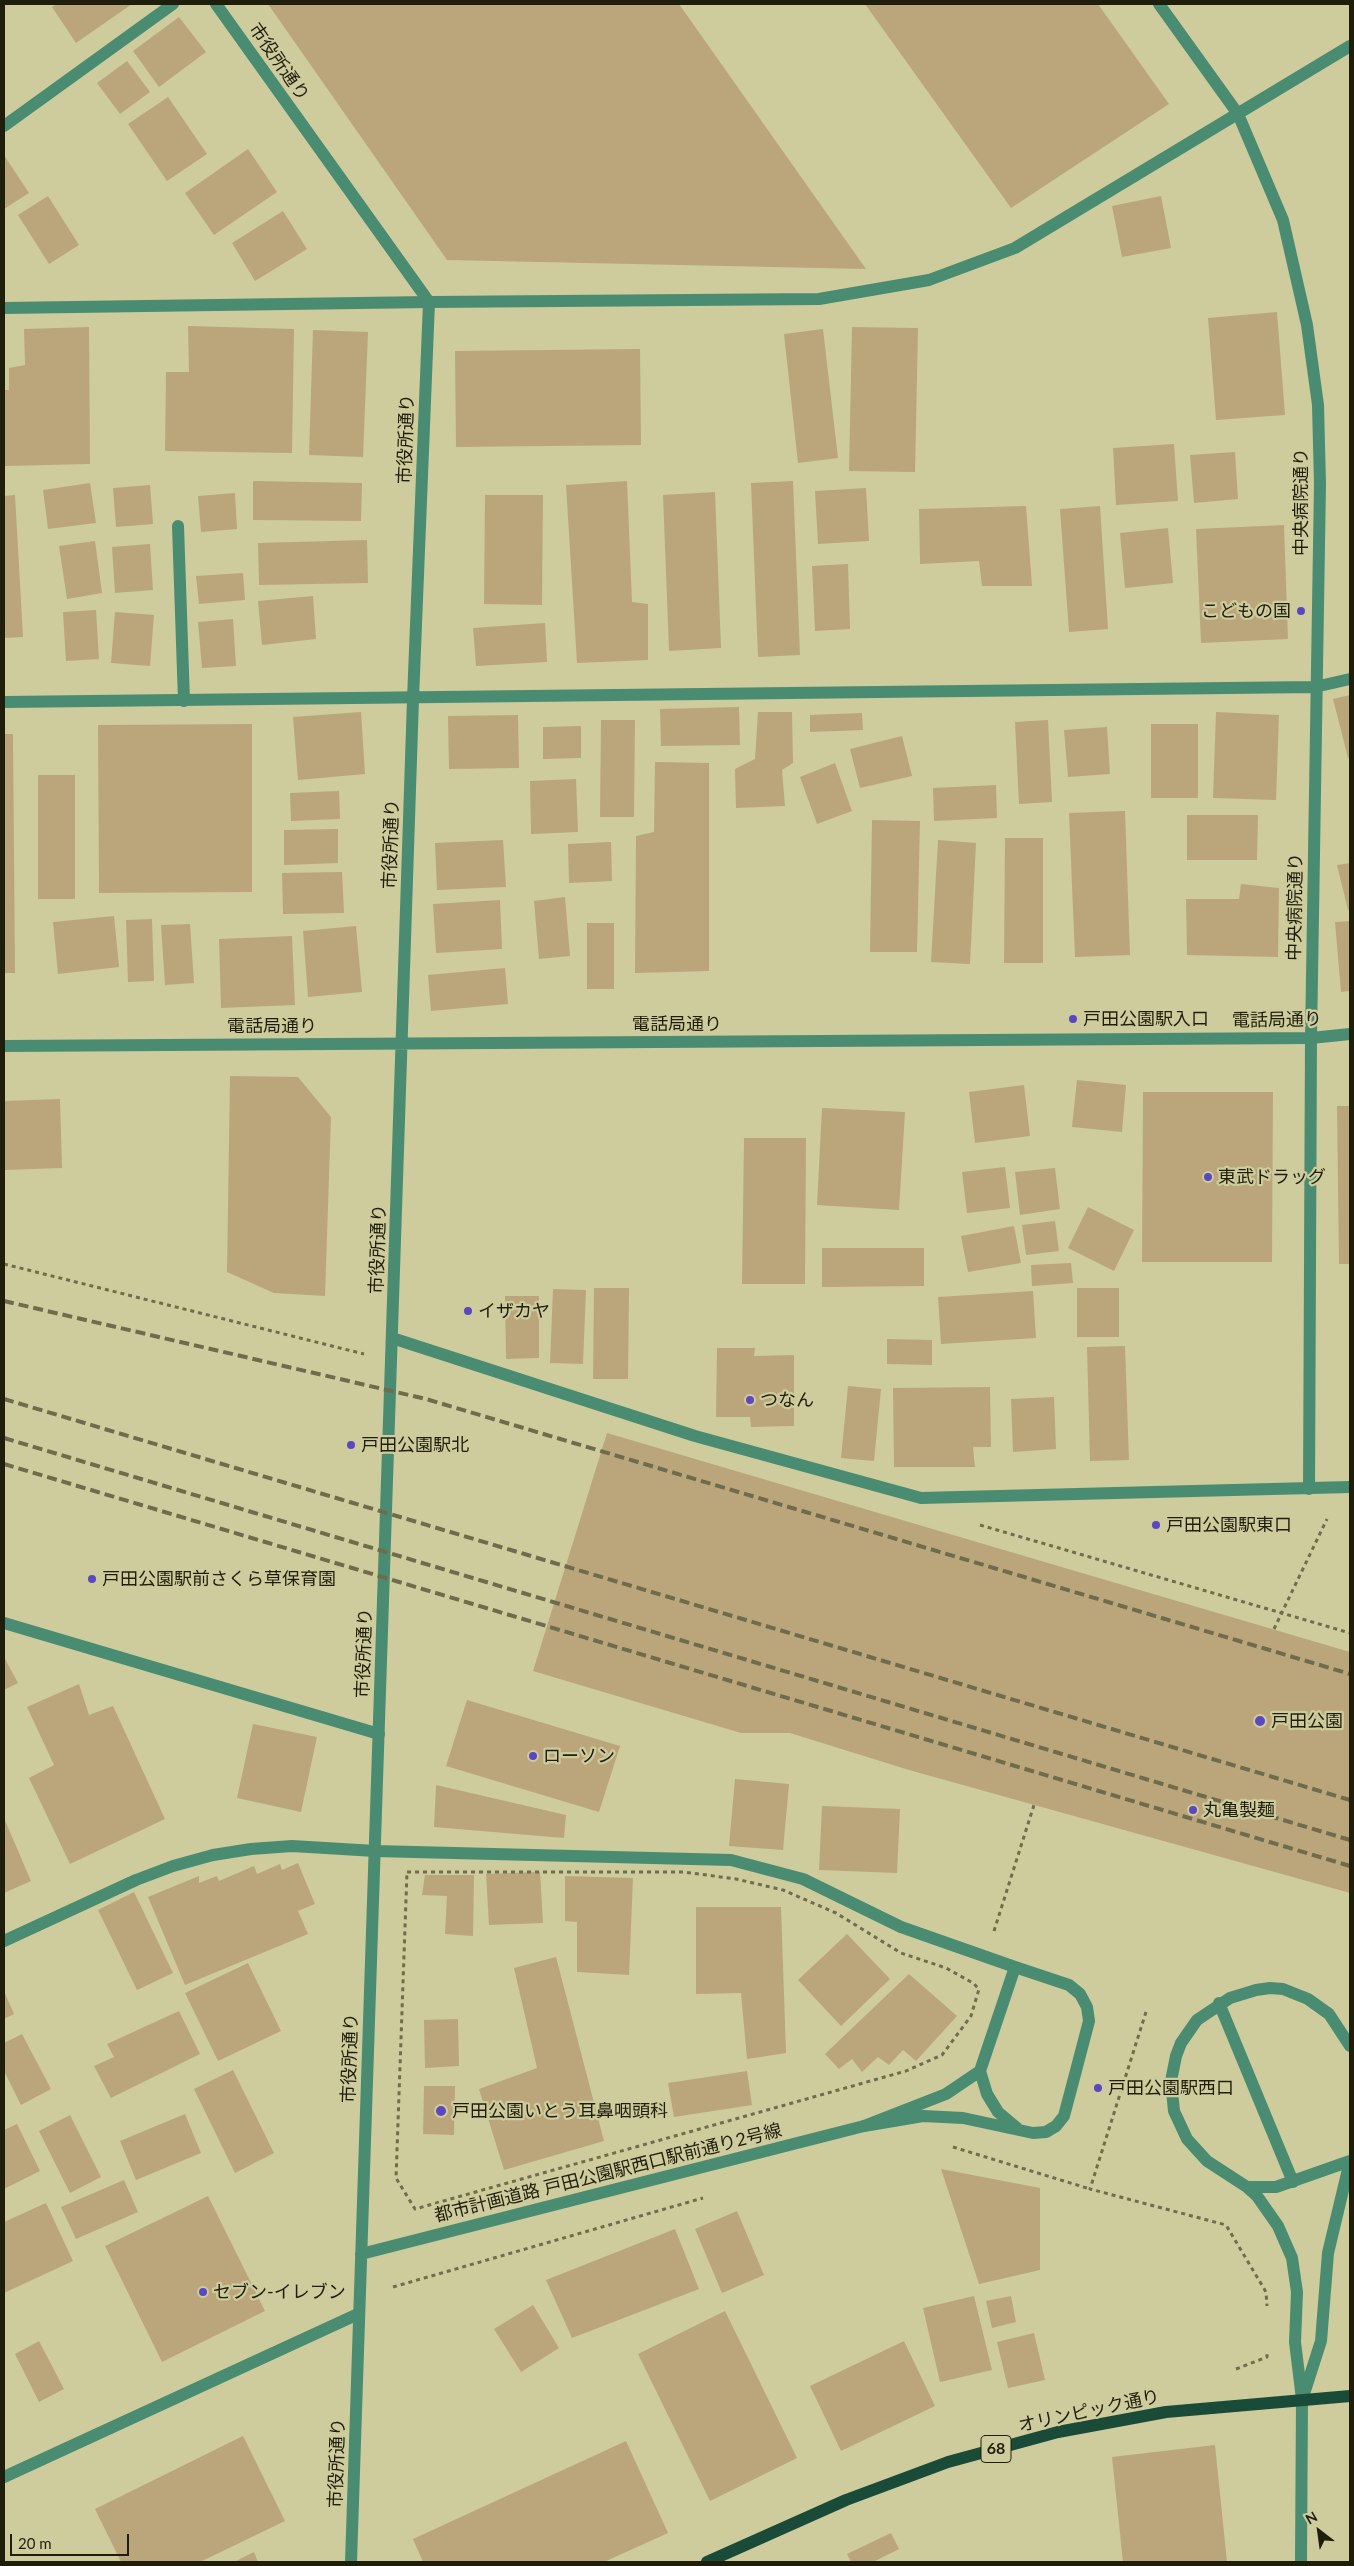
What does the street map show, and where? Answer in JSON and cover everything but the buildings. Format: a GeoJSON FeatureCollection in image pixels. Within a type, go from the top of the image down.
{"type":"FeatureCollection","features":[{"type":"Feature","properties":{"kind":"main road","name":"オリンピック通り"},"geometry":{"type":"LineString","coordinates":[[707,2562],[856,2497],[948,2462],[1058,2432],[1166,2412],[1350,2396]]}},
{"type":"Feature","properties":{"kind":"street"},"geometry":{"type":"LineString","coordinates":[[4,126],[173,4]]}},
{"type":"Feature","properties":{"kind":"street","name":"市役所通り"},"geometry":{"type":"LineString","coordinates":[[216,4],[428,302],[358,2314],[352,2562]]}},
{"type":"Feature","properties":{"kind":"street","name":"中央病院通り"},"geometry":{"type":"LineString","coordinates":[[1159,4],[1238,114],[1283,220],[1306,325],[1318,404],[1320,484],[1315,687],[1311,1038],[1309,1490]]}},
{"type":"Feature","properties":{"kind":"street"},"geometry":{"type":"LineString","coordinates":[[4,308],[819,299],[929,280],[1015,248],[1350,46]]}},
{"type":"Feature","properties":{"kind":"street"},"geometry":{"type":"LineString","coordinates":[[178,526],[184,701]]}},
{"type":"Feature","properties":{"kind":"street"},"geometry":{"type":"LineString","coordinates":[[4,702],[413,699],[1315,687],[1350,679]]}},
{"type":"Feature","properties":{"kind":"street","name":"電話局通り"},"geometry":{"type":"LineString","coordinates":[[4,1046],[1311,1038],[1350,1034]]}},
{"type":"Feature","properties":{"kind":"street"},"geometry":{"type":"LineString","coordinates":[[392,1338],[695,1436],[920,1498],[1309,1490],[1350,1487]]}},
{"type":"Feature","properties":{"kind":"street"},"geometry":{"type":"LineString","coordinates":[[4,1623],[379,1734]]}},
{"type":"Feature","properties":{"kind":"street"},"geometry":{"type":"LineString","coordinates":[[4,1941],[136,1880],[173,1866],[213,1855],[251,1849],[292,1846],[375,1851],[731,1860],[803,1879],[901,1927],[1069,1986],[1080,1994],[1087,2008],[1089,2021],[1064,2116],[1056,2126],[1046,2132],[1033,2133],[1017,2128],[963,2118],[924,2116],[864,2126]]}},
{"type":"Feature","properties":{"kind":"street"},"geometry":{"type":"LineString","coordinates":[[1015,1967],[980,2071],[987,2094],[995,2106],[1017,2128]]}},
{"type":"Feature","properties":{"kind":"street"},"geometry":{"type":"LineString","coordinates":[[1301,2562],[1302,2399],[1295,2342],[1297,2292],[1292,2258],[1278,2226],[1247,2187],[1220,2171],[1197,2151],[1180,2126],[1172,2095],[1172,2068],[1181,2043],[1196,2020],[1219,2004],[1243,1993],[1270,1988],[1296,1993],[1329,2014],[1350,2046]]}},
{"type":"Feature","properties":{"kind":"street"},"geometry":{"type":"LineString","coordinates":[[1219,2004],[1293,2182]]}},
{"type":"Feature","properties":{"kind":"street"},"geometry":{"type":"LineString","coordinates":[[864,2126],[946,2094],[980,2071]]}},
{"type":"Feature","properties":{"kind":"street","name":"都市計画道路 戸田公園駅西口駅前通り2号線"},"geometry":{"type":"LineString","coordinates":[[361,2254],[864,2126]]}},
{"type":"Feature","properties":{"kind":"street"},"geometry":{"type":"LineString","coordinates":[[1247,2187],[1276,2187],[1350,2161]]}},
{"type":"Feature","properties":{"kind":"street"},"geometry":{"type":"LineString","coordinates":[[1302,2399],[1321,2341],[1328,2253],[1350,2161]]}},
{"type":"Feature","properties":{"kind":"street"},"geometry":{"type":"LineString","coordinates":[[4,2477],[358,2314]]}},
{"type":"Feature","properties":{"kind":"path"},"geometry":{"type":"LineString","coordinates":[[4,1264],[391,1361]]}},
{"type":"Feature","properties":{"kind":"path"},"geometry":{"type":"LineString","coordinates":[[1274,1629],[1327,1518]]}},
{"type":"Feature","properties":{"kind":"path"},"geometry":{"type":"LineString","coordinates":[[971,1523],[1350,1633]]}},
{"type":"Feature","properties":{"kind":"path"},"geometry":{"type":"LineString","coordinates":[[992,1938],[1034,1805]]}},
{"type":"Feature","properties":{"kind":"path"},"geometry":{"type":"LineString","coordinates":[[407,1872],[684,1872],[736,1879],[783,1890],[836,1912],[901,1953],[946,1968],[974,1983],[979,1990],[971,2016],[942,2055],[906,2071],[416,2209],[396,2178],[407,1872]]}},
{"type":"Feature","properties":{"kind":"path"},"geometry":{"type":"LineString","coordinates":[[1090,2188],[1146,2012]]}},
{"type":"Feature","properties":{"kind":"path"},"geometry":{"type":"LineString","coordinates":[[950,2146],[1226,2226],[1266,2292],[1267,2311]]}},
{"type":"Feature","properties":{"kind":"path"},"geometry":{"type":"LineString","coordinates":[[393,2287],[713,2195]]}},
{"type":"Feature","properties":{"kind":"path"},"geometry":{"type":"LineString","coordinates":[[1236,2369],[1267,2357],[1268,2348]]}},
{"type":"Feature","properties":{"kind":"railway"},"geometry":{"type":"LineString","coordinates":[[4,1301],[426,1399],[1350,1674]]}},
{"type":"Feature","properties":{"kind":"railway"},"geometry":{"type":"LineString","coordinates":[[4,1399],[1350,1800]]}},
{"type":"Feature","properties":{"kind":"railway"},"geometry":{"type":"LineString","coordinates":[[4,1438],[1350,1840]]}},
{"type":"Feature","properties":{"kind":"railway"},"geometry":{"type":"LineString","coordinates":[[4,1464],[1350,1866]]}},
{"type":"Feature","properties":{"kind":"place","name":"こどもの国"},"geometry":{"type":"Point","coordinates":[1301,611]}},
{"type":"Feature","properties":{"kind":"place","name":"戸田公園駅入口"},"geometry":{"type":"Point","coordinates":[1073,1019]}},
{"type":"Feature","properties":{"kind":"place","name":"東武ドラッグ"},"geometry":{"type":"Point","coordinates":[1208,1177]}},
{"type":"Feature","properties":{"kind":"place","name":"イザカヤ"},"geometry":{"type":"Point","coordinates":[468,1311]}},
{"type":"Feature","properties":{"kind":"place","name":"つなん"},"geometry":{"type":"Point","coordinates":[750,1400]}},
{"type":"Feature","properties":{"kind":"place","name":"戸田公園駅北"},"geometry":{"type":"Point","coordinates":[351,1445]}},
{"type":"Feature","properties":{"kind":"place","name":"戸田公園駅東口"},"geometry":{"type":"Point","coordinates":[1156,1525]}},
{"type":"Feature","properties":{"kind":"place","name":"戸田公園駅前さくら草保育園"},"geometry":{"type":"Point","coordinates":[92,1579]}},
{"type":"Feature","properties":{"kind":"place","name":"戸田公園"},"geometry":{"type":"Point","coordinates":[1260,1721]}},
{"type":"Feature","properties":{"kind":"place","name":"ローソン"},"geometry":{"type":"Point","coordinates":[533,1756]}},
{"type":"Feature","properties":{"kind":"place","name":"丸亀製麺"},"geometry":{"type":"Point","coordinates":[1193,1810]}},
{"type":"Feature","properties":{"kind":"place","name":"戸田公園駅西口"},"geometry":{"type":"Point","coordinates":[1098,2088]}},
{"type":"Feature","properties":{"kind":"place","name":"戸田公園いとう耳鼻咽頭科"},"geometry":{"type":"Point","coordinates":[441,2111]}},
{"type":"Feature","properties":{"kind":"place","name":"セブン-イレブン"},"geometry":{"type":"Point","coordinates":[203,2292]}}]}
